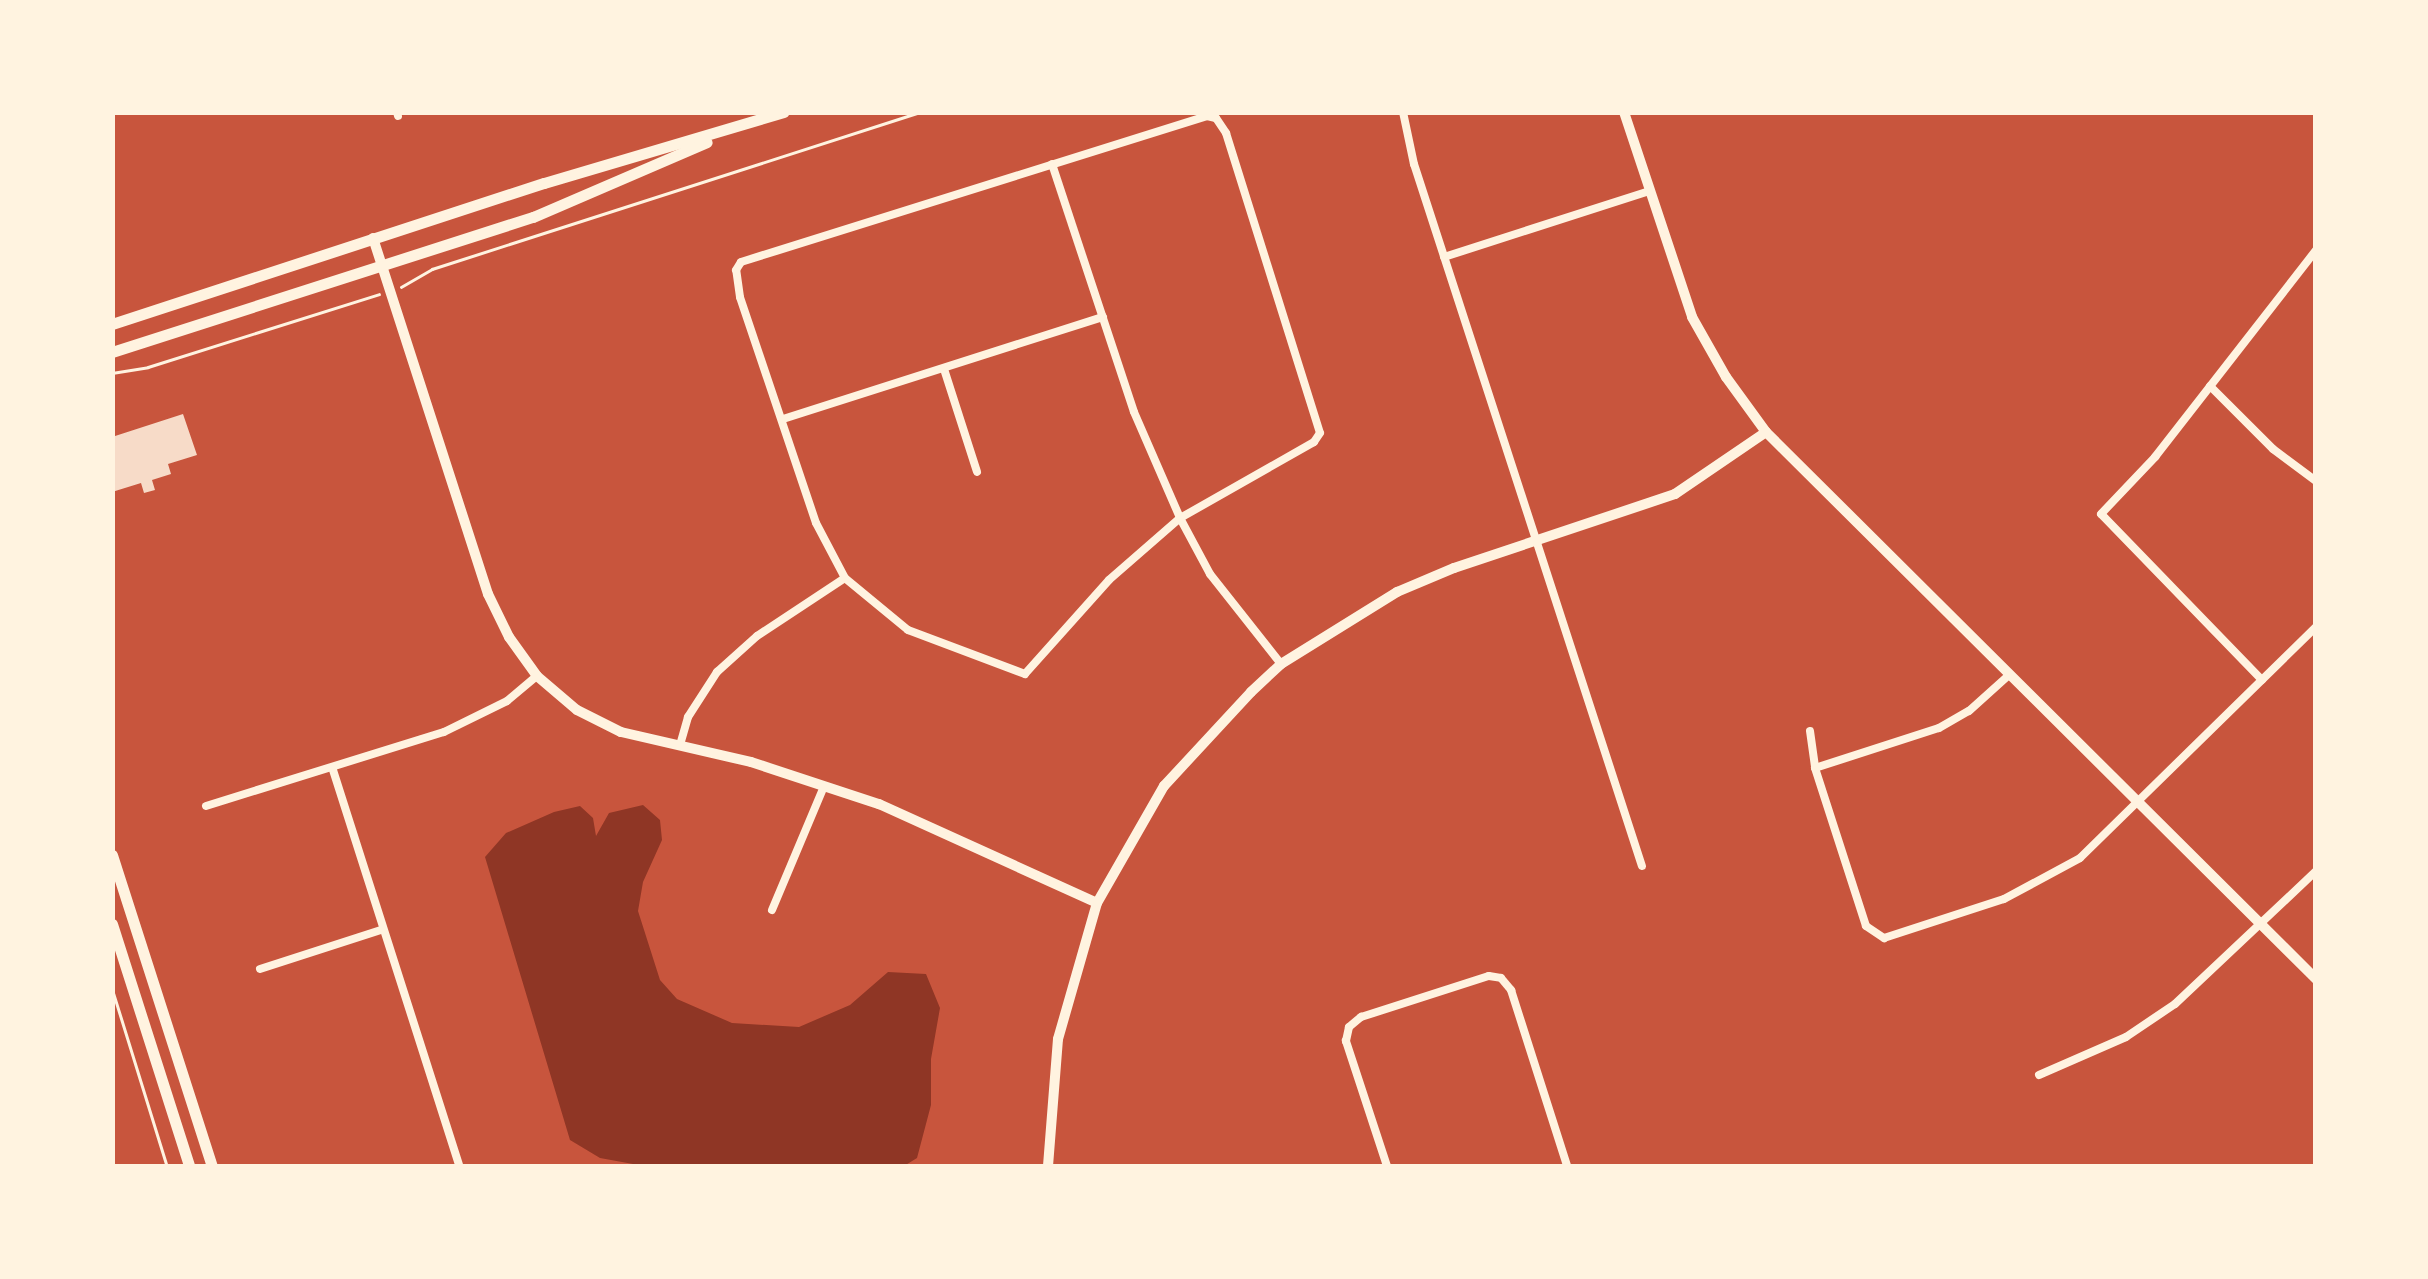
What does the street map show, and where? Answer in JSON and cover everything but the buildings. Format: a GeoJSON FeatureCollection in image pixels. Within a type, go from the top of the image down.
{"type":"FeatureCollection","features":[{"type":"Feature","properties":{"kind":"main road"},"geometry":{"type":"LineString","coordinates":[[112,324],[600,165],[784,112]]}},
{"type":"Feature","properties":{"kind":"main road"},"geometry":{"type":"LineString","coordinates":[[112,352],[532,217],[738,128]]}},
{"type":"Feature","properties":{"kind":"main road"},"geometry":{"type":"LineString","coordinates":[[112,856],[212,1166]]}},
{"type":"Feature","properties":{"kind":"main road"},"geometry":{"type":"LineString","coordinates":[[112,924],[189,1166]]}},
{"type":"Feature","properties":{"kind":"street"},"geometry":{"type":"LineString","coordinates":[[1403,112],[1444,257],[1642,866]]}},
{"type":"Feature","properties":{"kind":"street"},"geometry":{"type":"LineString","coordinates":[[1624,112],[1692,317],[1726,377],[1766,432],[2316,980]]}},
{"type":"Feature","properties":{"kind":"street"},"geometry":{"type":"LineString","coordinates":[[1216,118],[1226,133],[1320,433],[1314,442],[1180,518],[1109,580],[1025,674],[908,630],[844,578],[816,523],[740,297],[736,270],[741,262],[1052,164],[1178,124],[1216,118]]}},
{"type":"Feature","properties":{"kind":"street"},"geometry":{"type":"LineString","coordinates":[[1052,164],[1134,412],[1180,518],[1210,574],[1281,664]]}},
{"type":"Feature","properties":{"kind":"street"},"geometry":{"type":"LineString","coordinates":[[1444,257],[1649,191]]}},
{"type":"Feature","properties":{"kind":"street"},"geometry":{"type":"LineString","coordinates":[[373,238],[488,594],[509,637],[537,676],[594,720],[621,732],[824,786],[940,829],[1098,903]]}},
{"type":"Feature","properties":{"kind":"street"},"geometry":{"type":"LineString","coordinates":[[2262,680],[2102,514],[2155,457],[2316,250]]}},
{"type":"Feature","properties":{"kind":"street"},"geometry":{"type":"LineString","coordinates":[[783,419],[1103,318]]}},
{"type":"Feature","properties":{"kind":"street"},"geometry":{"type":"LineString","coordinates":[[944,369],[977,472]]}},
{"type":"Feature","properties":{"kind":"street"},"geometry":{"type":"LineString","coordinates":[[2210,386],[2281,456],[2316,481]]}},
{"type":"Feature","properties":{"kind":"street"},"geometry":{"type":"LineString","coordinates":[[1048,1166],[1058,1038],[1098,903],[1164,786],[1281,664],[1396,592],[1675,494],[1766,432]]}},
{"type":"Feature","properties":{"kind":"street"},"geometry":{"type":"LineString","coordinates":[[680,745],[688,717],[717,672],[757,636],[844,578]]}},
{"type":"Feature","properties":{"kind":"street"},"geometry":{"type":"LineString","coordinates":[[1810,731],[1815,768],[1866,926],[1877,936],[1894,936],[2021,891],[2080,858],[2316,627]]}},
{"type":"Feature","properties":{"kind":"street"},"geometry":{"type":"LineString","coordinates":[[1815,768],[1940,728],[1969,711],[2009,675]]}},
{"type":"Feature","properties":{"kind":"street"},"geometry":{"type":"LineString","coordinates":[[206,806],[332,770],[488,712],[537,676]]}},
{"type":"Feature","properties":{"kind":"street"},"geometry":{"type":"LineString","coordinates":[[332,770],[459,1166]]}},
{"type":"Feature","properties":{"kind":"street"},"geometry":{"type":"LineString","coordinates":[[772,910],[824,786]]}},
{"type":"Feature","properties":{"kind":"street"},"geometry":{"type":"LineString","coordinates":[[2038,1075],[2116,1042],[2153,1020],[2196,987],[2316,871]]}},
{"type":"Feature","properties":{"kind":"street"},"geometry":{"type":"LineString","coordinates":[[260,969],[381,930]]}},
{"type":"Feature","properties":{"kind":"street"},"geometry":{"type":"LineString","coordinates":[[1387,1166],[1346,1042],[1349,1026],[1361,1018],[1495,976],[1511,990],[1567,1166]]}},
{"type":"Feature","properties":{"kind":"path"},"geometry":{"type":"LineString","coordinates":[[112,374],[148,367],[390,291],[432,270],[920,112]]}},
{"type":"Feature","properties":{"kind":"path"},"geometry":{"type":"LineString","coordinates":[[112,988],[167,1166]]}},
{"type":"Feature","properties":{"kind":"shaded area"},"geometry":{"type":"Polygon","coordinates":[[[643,805],[660,820],[662,840],[643,882],[638,911],[660,980],[677,999],[732,1023],[799,1027],[850,1005],[888,972],[926,974],[940,1008],[931,1059],[931,1105],[917,1158],[904,1166],[644,1166],[600,1158],[570,1140],[485,857],[506,833],[554,812],[580,806],[593,818],[596,836],[609,813],[643,805]]]}}]}
